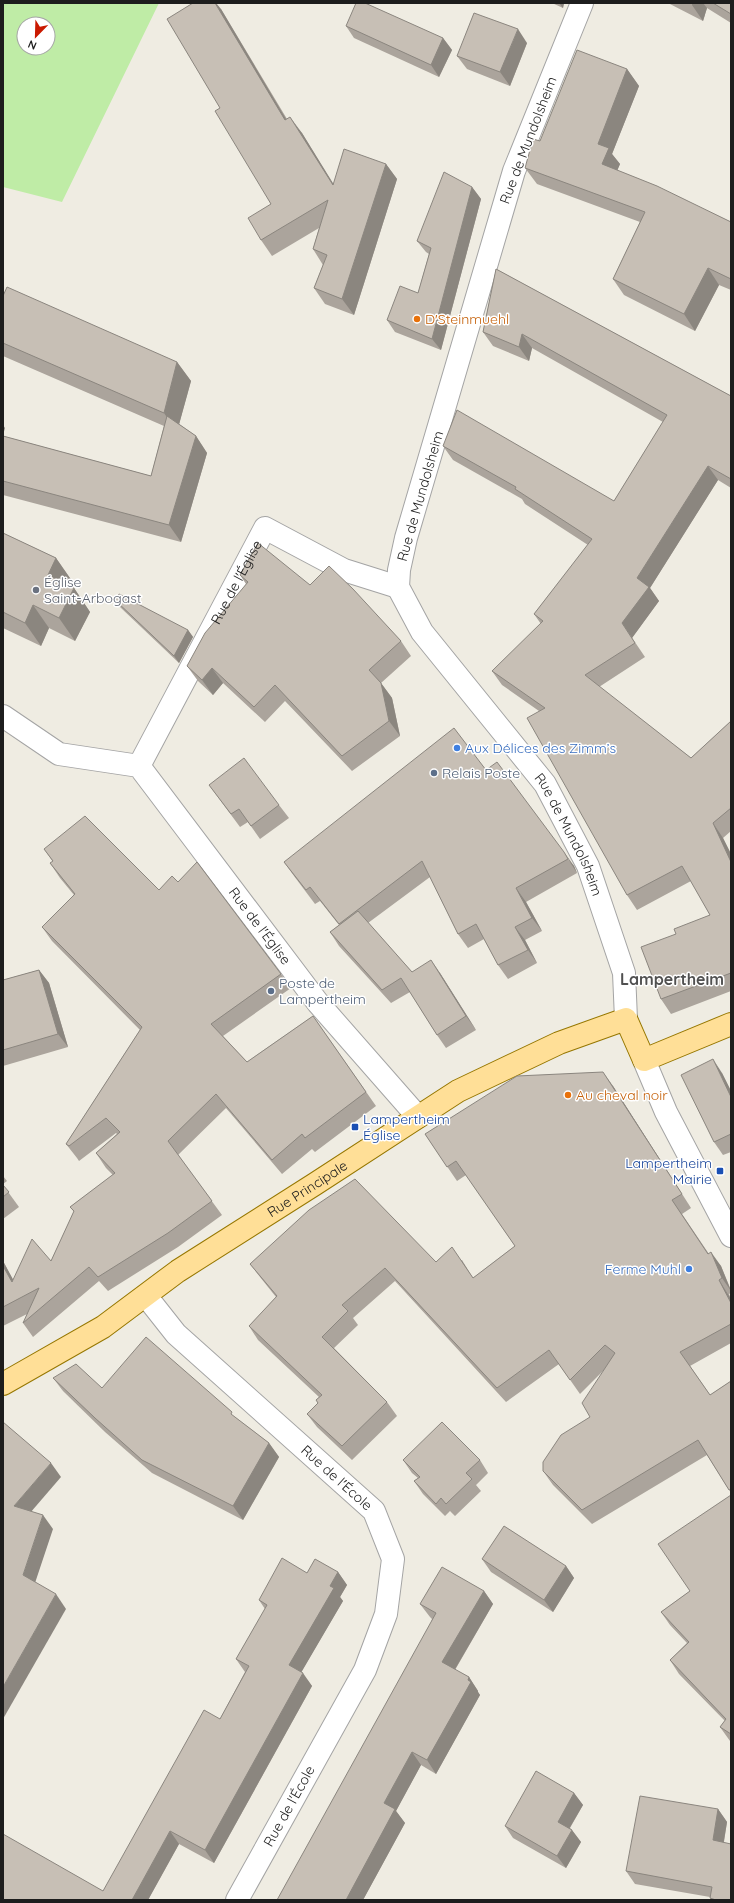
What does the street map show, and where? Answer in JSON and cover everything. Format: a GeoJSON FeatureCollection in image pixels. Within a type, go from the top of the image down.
{"type":"FeatureCollection","features":[{"type":"Feature","properties":{"kind":"main road"},"geometry":{"type":"LineString","coordinates":[[626,1019],[644,1060],[731,1024]]}},
{"type":"Feature","properties":{"kind":"main road","name":"Rue Principale"},"geometry":{"type":"LineString","coordinates":[[3,1384],[103,1327],[178,1271],[458,1091],[559,1043],[626,1019]]}},
{"type":"Feature","properties":{"kind":"street","name":"Rue de Mundolsheim"},"geometry":{"type":"LineString","coordinates":[[582,3],[514,171],[406,538],[399,570],[398,587],[422,632],[545,784],[588,866],[624,973],[626,1019]]}},
{"type":"Feature","properties":{"kind":"street","name":"Rue de l'Église"},"geometry":{"type":"LineString","coordinates":[[398,587],[344,570],[265,528],[139,766],[318,1003],[418,1117]]}},
{"type":"Feature","properties":{"kind":"street"},"geometry":{"type":"LineString","coordinates":[[3,716],[59,754],[139,766]]}},
{"type":"Feature","properties":{"kind":"street"},"geometry":{"type":"LineString","coordinates":[[644,1060],[666,1112],[731,1236]]}},
{"type":"Feature","properties":{"kind":"street","name":"Rue de l'École"},"geometry":{"type":"LineString","coordinates":[[146,1296],[176,1334],[374,1511],[393,1559],[386,1614],[365,1670],[237,1900]]}},
{"type":"Feature","properties":{"kind":"green space"},"geometry":{"type":"Polygon","coordinates":[[[3,3],[159,3],[62,202],[3,187],[3,3]]]}},
{"type":"Feature","properties":{"kind":"building"},"geometry":{"type":"Polygon","coordinates":[[[193,3],[215,3],[285,120],[290,117],[333,185],[344,149],[386,164],[342,299],[314,288],[327,255],[313,249],[328,200],[261,240],[248,218],[271,204],[215,111],[220,108],[167,19],[193,3]]]}},
{"type":"Feature","properties":{"kind":"building"},"geometry":{"type":"Polygon","coordinates":[[[356,3],[365,3],[443,38],[431,65],[346,26],[356,3]]]}},
{"type":"Feature","properties":{"kind":"building"},"geometry":{"type":"Polygon","coordinates":[[[713,3],[731,3],[731,14],[713,3]]]}},
{"type":"Feature","properties":{"kind":"building"},"geometry":{"type":"Polygon","coordinates":[[[474,13],[518,29],[500,72],[457,56],[474,13]]]}},
{"type":"Feature","properties":{"kind":"building"},"geometry":{"type":"Polygon","coordinates":[[[577,50],[627,69],[598,144],[609,148],[602,164],[657,186],[731,222],[731,279],[708,268],[684,314],[613,279],[645,212],[525,168],[533,139],[540,141],[577,50]]]}},
{"type":"Feature","properties":{"kind":"building"},"geometry":{"type":"Polygon","coordinates":[[[444,172],[472,187],[432,339],[387,320],[400,286],[418,293],[431,248],[417,241],[444,172]]]}},
{"type":"Feature","properties":{"kind":"building"},"geometry":{"type":"Polygon","coordinates":[[[496,269],[731,396],[731,479],[708,466],[637,578],[649,587],[622,623],[635,643],[585,675],[691,758],[731,721],[731,808],[713,823],[731,862],[731,973],[661,999],[641,947],[676,934],[674,929],[710,915],[682,866],[627,895],[527,718],[545,708],[492,671],[543,621],[534,614],[592,539],[515,489],[516,487],[443,446],[457,410],[614,501],[667,415],[522,334],[519,347],[483,332],[496,269]]]}},
{"type":"Feature","properties":{"kind":"building"},"geometry":{"type":"Polygon","coordinates":[[[7,287],[177,362],[164,413],[3,343],[3,296],[7,287]]]}},
{"type":"Feature","properties":{"kind":"building"},"geometry":{"type":"Polygon","coordinates":[[[167,416],[196,436],[169,525],[3,481],[3,436],[151,476],[167,416]]]}},
{"type":"Feature","properties":{"kind":"building"},"geometry":{"type":"Polygon","coordinates":[[[3,533],[56,558],[48,575],[74,588],[59,618],[33,605],[25,623],[3,612],[3,533]]]}},
{"type":"Feature","properties":{"kind":"building"},"geometry":{"type":"Polygon","coordinates":[[[258,543],[310,585],[329,566],[353,589],[401,641],[369,670],[381,683],[389,721],[342,756],[275,685],[254,707],[212,668],[202,680],[187,666],[205,633],[248,582],[240,575],[258,543]]]}},
{"type":"Feature","properties":{"kind":"building"},"geometry":{"type":"Polygon","coordinates":[[[119,594],[188,630],[174,656],[115,600],[119,594]]]}},
{"type":"Feature","properties":{"kind":"building"},"geometry":{"type":"Polygon","coordinates":[[[454,728],[486,770],[497,762],[568,859],[516,888],[532,918],[515,927],[528,950],[498,965],[476,924],[458,934],[422,861],[339,924],[310,887],[306,890],[284,862],[454,728]]]}},
{"type":"Feature","properties":{"kind":"building"},"geometry":{"type":"Polygon","coordinates":[[[244,758],[279,805],[251,826],[239,809],[231,814],[209,785],[244,758]]]}},
{"type":"Feature","properties":{"kind":"building"},"geometry":{"type":"Polygon","coordinates":[[[85,816],[159,890],[172,876],[178,882],[197,862],[281,974],[211,1024],[247,1062],[313,1016],[366,1092],[305,1138],[302,1134],[272,1160],[216,1094],[168,1141],[212,1201],[168,1233],[98,1277],[89,1267],[23,1323],[39,1288],[3,1307],[3,1266],[12,1282],[32,1239],[51,1261],[74,1211],[70,1207],[115,1173],[96,1153],[120,1132],[106,1118],[69,1146],[66,1144],[142,1027],[42,927],[75,894],[50,863],[53,861],[44,849],[85,816]]]}},
{"type":"Feature","properties":{"kind":"building"},"geometry":{"type":"Polygon","coordinates":[[[358,911],[412,972],[431,960],[466,1016],[437,1035],[401,978],[382,990],[330,932],[358,911]]]}},
{"type":"Feature","properties":{"kind":"building"},"geometry":{"type":"Polygon","coordinates":[[[39,970],[58,1034],[3,1050],[3,980],[39,970]]]}},
{"type":"Feature","properties":{"kind":"building"},"geometry":{"type":"Polygon","coordinates":[[[713,1059],[731,1097],[731,1134],[714,1142],[681,1075],[713,1059]]]}},
{"type":"Feature","properties":{"kind":"building"},"geometry":{"type":"Polygon","coordinates":[[[603,1072],[682,1194],[672,1200],[708,1254],[711,1252],[722,1278],[719,1280],[731,1303],[731,1324],[680,1352],[710,1395],[731,1381],[731,1489],[729,1490],[698,1440],[582,1510],[543,1471],[543,1462],[561,1435],[590,1417],[582,1403],[615,1353],[605,1345],[570,1380],[549,1350],[497,1388],[385,1268],[342,1305],[348,1311],[322,1337],[387,1402],[342,1446],[307,1414],[318,1403],[316,1400],[322,1395],[249,1326],[277,1296],[250,1264],[309,1210],[355,1179],[436,1262],[452,1247],[473,1278],[515,1246],[456,1161],[447,1167],[425,1134],[517,1076],[603,1072]]]}},
{"type":"Feature","properties":{"kind":"building"},"geometry":{"type":"Polygon","coordinates":[[[3,1185],[9,1192],[3,1197],[3,1185]]]}},
{"type":"Feature","properties":{"kind":"building"},"geometry":{"type":"Polygon","coordinates":[[[146,1337],[232,1412],[231,1414],[269,1443],[233,1506],[142,1460],[53,1378],[76,1364],[102,1388],[146,1337]]]}},
{"type":"Feature","properties":{"kind":"building"},"geometry":{"type":"Polygon","coordinates":[[[3,1422],[51,1463],[14,1506],[43,1515],[23,1575],[56,1594],[3,1687],[3,1422]]]}},
{"type":"Feature","properties":{"kind":"building"},"geometry":{"type":"Polygon","coordinates":[[[442,1422],[480,1460],[466,1473],[472,1479],[446,1504],[441,1498],[436,1504],[414,1481],[420,1477],[403,1460],[442,1422]]]}},
{"type":"Feature","properties":{"kind":"building"},"geometry":{"type":"Polygon","coordinates":[[[731,1495],[731,1734],[720,1727],[726,1719],[670,1660],[689,1642],[661,1612],[690,1591],[658,1544],[731,1495]]]}},
{"type":"Feature","properties":{"kind":"building"},"geometry":{"type":"Polygon","coordinates":[[[504,1526],[566,1566],[544,1600],[482,1559],[504,1526]]]}},
{"type":"Feature","properties":{"kind":"building"},"geometry":{"type":"Polygon","coordinates":[[[282,1558],[307,1573],[315,1559],[338,1572],[330,1586],[334,1588],[289,1665],[303,1673],[205,1850],[170,1831],[132,1900],[3,1900],[3,1834],[103,1891],[204,1710],[220,1719],[249,1666],[236,1659],[267,1605],[259,1600],[282,1558]]]}},
{"type":"Feature","properties":{"kind":"building"},"geometry":{"type":"Polygon","coordinates":[[[442,1567],[484,1591],[442,1662],[469,1677],[468,1680],[471,1682],[427,1760],[412,1752],[384,1803],[395,1809],[346,1900],[277,1900],[436,1613],[420,1604],[442,1567]]]}},
{"type":"Feature","properties":{"kind":"building"},"geometry":{"type":"Polygon","coordinates":[[[536,1771],[574,1793],[558,1822],[572,1830],[557,1856],[505,1826],[536,1771]]]}},
{"type":"Feature","properties":{"kind":"building"},"geometry":{"type":"Polygon","coordinates":[[[640,1796],[718,1809],[713,1840],[731,1844],[731,1900],[716,1900],[710,1898],[712,1887],[626,1871],[640,1796]]]}},
{"type":"Feature","properties":{"kind":"place","name":"D'Steinmuehl"},"geometry":{"type":"Point","coordinates":[417,319]}},
{"type":"Feature","properties":{"kind":"place","name":"Église Saint-Arbogast"},"geometry":{"type":"Point","coordinates":[36,590]}},
{"type":"Feature","properties":{"kind":"place","name":"Aux Délices des Zimm’s"},"geometry":{"type":"Point","coordinates":[457,748]}},
{"type":"Feature","properties":{"kind":"place","name":"Relais Poste"},"geometry":{"type":"Point","coordinates":[434,773]}},
{"type":"Feature","properties":{"kind":"place","name":"Poste de Lampertheim"},"geometry":{"type":"Point","coordinates":[271,991]}},
{"type":"Feature","properties":{"kind":"place","name":"Au cheval noir"},"geometry":{"type":"Point","coordinates":[568,1095]}},
{"type":"Feature","properties":{"kind":"place","name":"Lampertheim Église"},"geometry":{"type":"Point","coordinates":[355,1127]}},
{"type":"Feature","properties":{"kind":"place","name":"Lampertheim Mairie"},"geometry":{"type":"Point","coordinates":[720,1171]}},
{"type":"Feature","properties":{"kind":"place","name":"Ferme Muhl"},"geometry":{"type":"Point","coordinates":[689,1269]}},
{"type":"Feature","properties":{"kind":"district","name":"Lampertheim"},"geometry":{"type":"Point","coordinates":[672,979]}}]}
